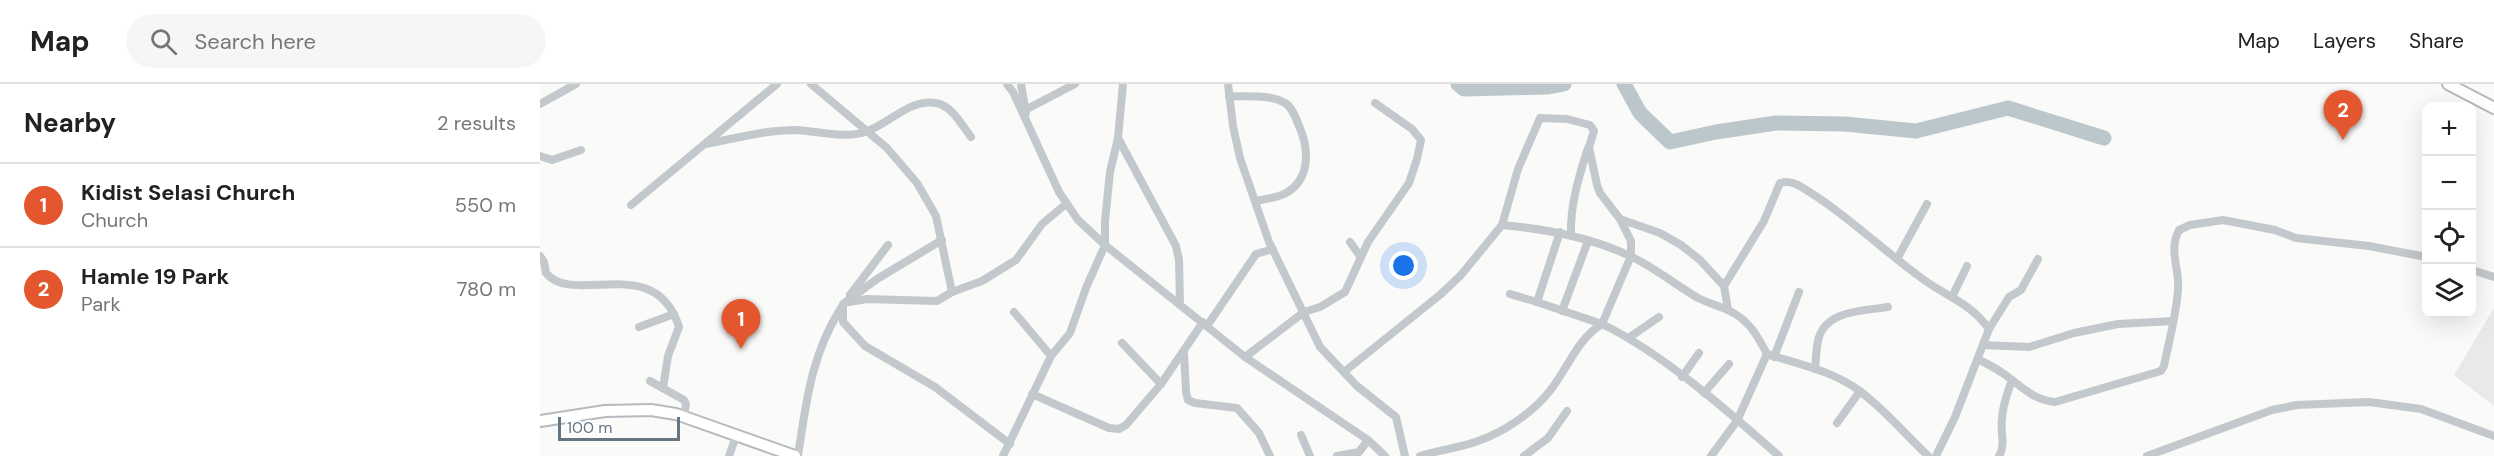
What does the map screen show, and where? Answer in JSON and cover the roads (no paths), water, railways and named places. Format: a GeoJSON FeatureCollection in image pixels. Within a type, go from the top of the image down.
{"type":"FeatureCollection","features":[{"type":"Feature","properties":{"kind":"main road"},"geometry":{"type":"LineString","coordinates":[[2448,84],[2494,108]]}},
{"type":"Feature","properties":{"kind":"main road"},"geometry":{"type":"LineString","coordinates":[[540,421],[627,409],[651,410],[684,417],[796,456]]}},
{"type":"Feature","properties":{"kind":"street"},"geometry":{"type":"LineString","coordinates":[[555,84],[557,94]]}},
{"type":"Feature","properties":{"kind":"street"},"geometry":{"type":"LineString","coordinates":[[540,104],[576,84]]}},
{"type":"Feature","properties":{"kind":"street"},"geometry":{"type":"LineString","coordinates":[[631,205],[777,84]]}},
{"type":"Feature","properties":{"kind":"street"},"geometry":{"type":"LineString","coordinates":[[811,84],[887,148],[917,183],[936,216],[952,292]]}},
{"type":"Feature","properties":{"kind":"street"},"geometry":{"type":"LineString","coordinates":[[1007,84],[1026,113],[1066,204],[1078,220],[1105,245],[1245,357],[1368,440],[1385,456]]}},
{"type":"Feature","properties":{"kind":"street"},"geometry":{"type":"LineString","coordinates":[[1021,84],[1026,113]]}},
{"type":"Feature","properties":{"kind":"street"},"geometry":{"type":"LineString","coordinates":[[1026,113],[1075,84]]}},
{"type":"Feature","properties":{"kind":"street"},"geometry":{"type":"LineString","coordinates":[[1003,456],[1051,356],[1070,333],[1105,245],[1110,172],[1118,138],[1123,84]]}},
{"type":"Feature","properties":{"kind":"street"},"geometry":{"type":"LineString","coordinates":[[1228,84],[1238,148],[1273,249],[1320,347],[1357,386],[1396,417],[1405,456]]}},
{"type":"Feature","properties":{"kind":"street"},"geometry":{"type":"LineString","coordinates":[[1229,96],[1274,99],[1285,103],[1290,107],[1305,139],[1306,160],[1302,175],[1295,185],[1283,194],[1255,201]]}},
{"type":"Feature","properties":{"kind":"street"},"geometry":{"type":"LineString","coordinates":[[706,144],[769,132],[796,130],[846,134],[866,132],[895,115],[932,102],[949,108],[971,137]]}},
{"type":"Feature","properties":{"kind":"street"},"geometry":{"type":"LineString","coordinates":[[1245,357],[1304,312],[1320,307],[1345,292],[1360,256],[1409,183],[1421,140],[1412,129],[1375,103]]}},
{"type":"Feature","properties":{"kind":"street"},"geometry":{"type":"LineString","coordinates":[[1344,372],[1442,294],[1461,275],[1502,225],[1518,169],[1540,118],[1543,116],[1590,125],[1594,131],[1577,182],[1570,222],[1571,235]]}},
{"type":"Feature","properties":{"kind":"street"},"geometry":{"type":"LineString","coordinates":[[1118,138],[1176,246],[1179,260],[1180,305]]}},
{"type":"Feature","properties":{"kind":"street"},"geometry":{"type":"LineString","coordinates":[[1420,456],[1478,441],[1502,431],[1534,407],[1549,392],[1591,331],[1602,324],[1631,256],[1631,241],[1620,219],[1600,193],[1589,147]]}},
{"type":"Feature","properties":{"kind":"street"},"geometry":{"type":"LineString","coordinates":[[540,156],[552,160],[581,150]]}},
{"type":"Feature","properties":{"kind":"street"},"geometry":{"type":"LineString","coordinates":[[1724,286],[1764,220],[1780,183],[1788,181],[1822,202],[1933,287],[1978,314],[1989,329]]}},
{"type":"Feature","properties":{"kind":"street"},"geometry":{"type":"LineString","coordinates":[[843,304],[867,299],[937,302],[952,292],[982,281],[1016,260],[1042,224],[1066,204]]}},
{"type":"Feature","properties":{"kind":"street"},"geometry":{"type":"LineString","coordinates":[[1897,260],[1927,204]]}},
{"type":"Feature","properties":{"kind":"street"},"geometry":{"type":"LineString","coordinates":[[1620,219],[1660,234],[1681,245],[1700,260],[1724,286],[1728,310]]}},
{"type":"Feature","properties":{"kind":"street"},"geometry":{"type":"LineString","coordinates":[[1978,359],[2012,380],[2030,395],[2043,401],[2055,402],[2161,371],[2164,366],[2178,287],[2174,244],[2179,230],[2190,225],[2223,220],[2275,230],[2296,238],[2369,246],[2422,255]]}},
{"type":"Feature","properties":{"kind":"street"},"geometry":{"type":"LineString","coordinates":[[1502,225],[1560,232],[1631,256],[1697,297],[1728,310],[1746,321],[1754,329],[1770,356],[1815,369],[1860,391],[1928,456]]}},
{"type":"Feature","properties":{"kind":"street"},"geometry":{"type":"LineString","coordinates":[[1537,302],[1560,232]]}},
{"type":"Feature","properties":{"kind":"street"},"geometry":{"type":"LineString","coordinates":[[843,304],[877,279],[942,240]]}},
{"type":"Feature","properties":{"kind":"street"},"geometry":{"type":"LineString","coordinates":[[1562,311],[1588,241]]}},
{"type":"Feature","properties":{"kind":"street"},"geometry":{"type":"LineString","coordinates":[[1350,242],[1360,256]]}},
{"type":"Feature","properties":{"kind":"street"},"geometry":{"type":"LineString","coordinates":[[796,456],[812,370],[829,327],[843,304],[888,245]]}},
{"type":"Feature","properties":{"kind":"street"},"geometry":{"type":"LineString","coordinates":[[1032,394],[1109,428],[1119,429],[1126,425],[1161,384],[1256,254],[1273,249]]}},
{"type":"Feature","properties":{"kind":"street"},"geometry":{"type":"LineString","coordinates":[[540,256],[546,273],[558,282],[640,286],[659,295],[674,314],[679,327],[668,356],[663,388]]}},
{"type":"Feature","properties":{"kind":"street"},"geometry":{"type":"LineString","coordinates":[[1936,456],[1989,329],[2009,297],[2021,290],[2038,259]]}},
{"type":"Feature","properties":{"kind":"street"},"geometry":{"type":"LineString","coordinates":[[1952,297],[1967,266]]}},
{"type":"Feature","properties":{"kind":"street"},"geometry":{"type":"LineString","coordinates":[[2476,271],[2494,277]]}},
{"type":"Feature","properties":{"kind":"street"},"geometry":{"type":"LineString","coordinates":[[1711,456],[1737,421],[1799,292]]}},
{"type":"Feature","properties":{"kind":"street"},"geometry":{"type":"LineString","coordinates":[[1510,294],[1602,324],[1630,338],[1704,393],[1779,456]]}},
{"type":"Feature","properties":{"kind":"street"},"geometry":{"type":"LineString","coordinates":[[843,304],[843,322],[865,346],[935,387],[1010,444]]}},
{"type":"Feature","properties":{"kind":"street"},"geometry":{"type":"LineString","coordinates":[[1815,369],[1818,340],[1826,324],[1837,316],[1888,307]]}},
{"type":"Feature","properties":{"kind":"street"},"geometry":{"type":"LineString","coordinates":[[1014,312],[1051,356]]}},
{"type":"Feature","properties":{"kind":"street"},"geometry":{"type":"LineString","coordinates":[[639,327],[674,314]]}},
{"type":"Feature","properties":{"kind":"street"},"geometry":{"type":"LineString","coordinates":[[1630,338],[1659,317]]}},
{"type":"Feature","properties":{"kind":"street"},"geometry":{"type":"LineString","coordinates":[[1983,345],[2029,347],[2074,333],[2118,324],[2173,321]]}},
{"type":"Feature","properties":{"kind":"street"},"geometry":{"type":"LineString","coordinates":[[1122,343],[1161,384]]}},
{"type":"Feature","properties":{"kind":"street"},"geometry":{"type":"LineString","coordinates":[[1184,352],[1188,400],[1195,403],[1237,408],[1259,432],[1270,455]]}},
{"type":"Feature","properties":{"kind":"street"},"geometry":{"type":"LineString","coordinates":[[1682,376],[1700,353]]}},
{"type":"Feature","properties":{"kind":"street"},"geometry":{"type":"LineString","coordinates":[[1704,393],[1729,364]]}},
{"type":"Feature","properties":{"kind":"street"},"geometry":{"type":"LineString","coordinates":[[1999,456],[2003,445],[2001,434],[2003,409],[2012,380]]}},
{"type":"Feature","properties":{"kind":"street"},"geometry":{"type":"LineString","coordinates":[[650,381],[684,400],[686,404],[684,417]]}},
{"type":"Feature","properties":{"kind":"street"},"geometry":{"type":"LineString","coordinates":[[1837,423],[1860,391]]}},
{"type":"Feature","properties":{"kind":"street"},"geometry":{"type":"LineString","coordinates":[[2147,456],[2272,410],[2297,405],[2369,402],[2421,409],[2493,434]]}},
{"type":"Feature","properties":{"kind":"street"},"geometry":{"type":"LineString","coordinates":[[1524,456],[1548,438],[1567,411]]}},
{"type":"Feature","properties":{"kind":"street"},"geometry":{"type":"LineString","coordinates":[[1301,435],[1310,456]]}},
{"type":"Feature","properties":{"kind":"street"},"geometry":{"type":"LineString","coordinates":[[729,456],[736,436]]}},
{"type":"Feature","properties":{"kind":"street"},"geometry":{"type":"LineString","coordinates":[[1337,456],[1359,452],[1368,440]]}},
{"type":"Feature","properties":{"kind":"waterway"},"geometry":{"type":"LineString","coordinates":[[1458,84],[1464,89],[1548,87],[1564,84]]}},
{"type":"Feature","properties":{"kind":"waterway"},"geometry":{"type":"LineString","coordinates":[[1624,84],[1640,113],[1670,142],[1776,123],[1845,124],[1916,131],[2008,108],[2104,138]]}},
{"type":"Feature","properties":{"kind":"place","name":"Hamle 19 Park"},"geometry":{"type":"Point","coordinates":[2343,140]}},
{"type":"Feature","properties":{"kind":"place","name":"Kidist Selasi Church"},"geometry":{"type":"Point","coordinates":[741,349]}}]}
